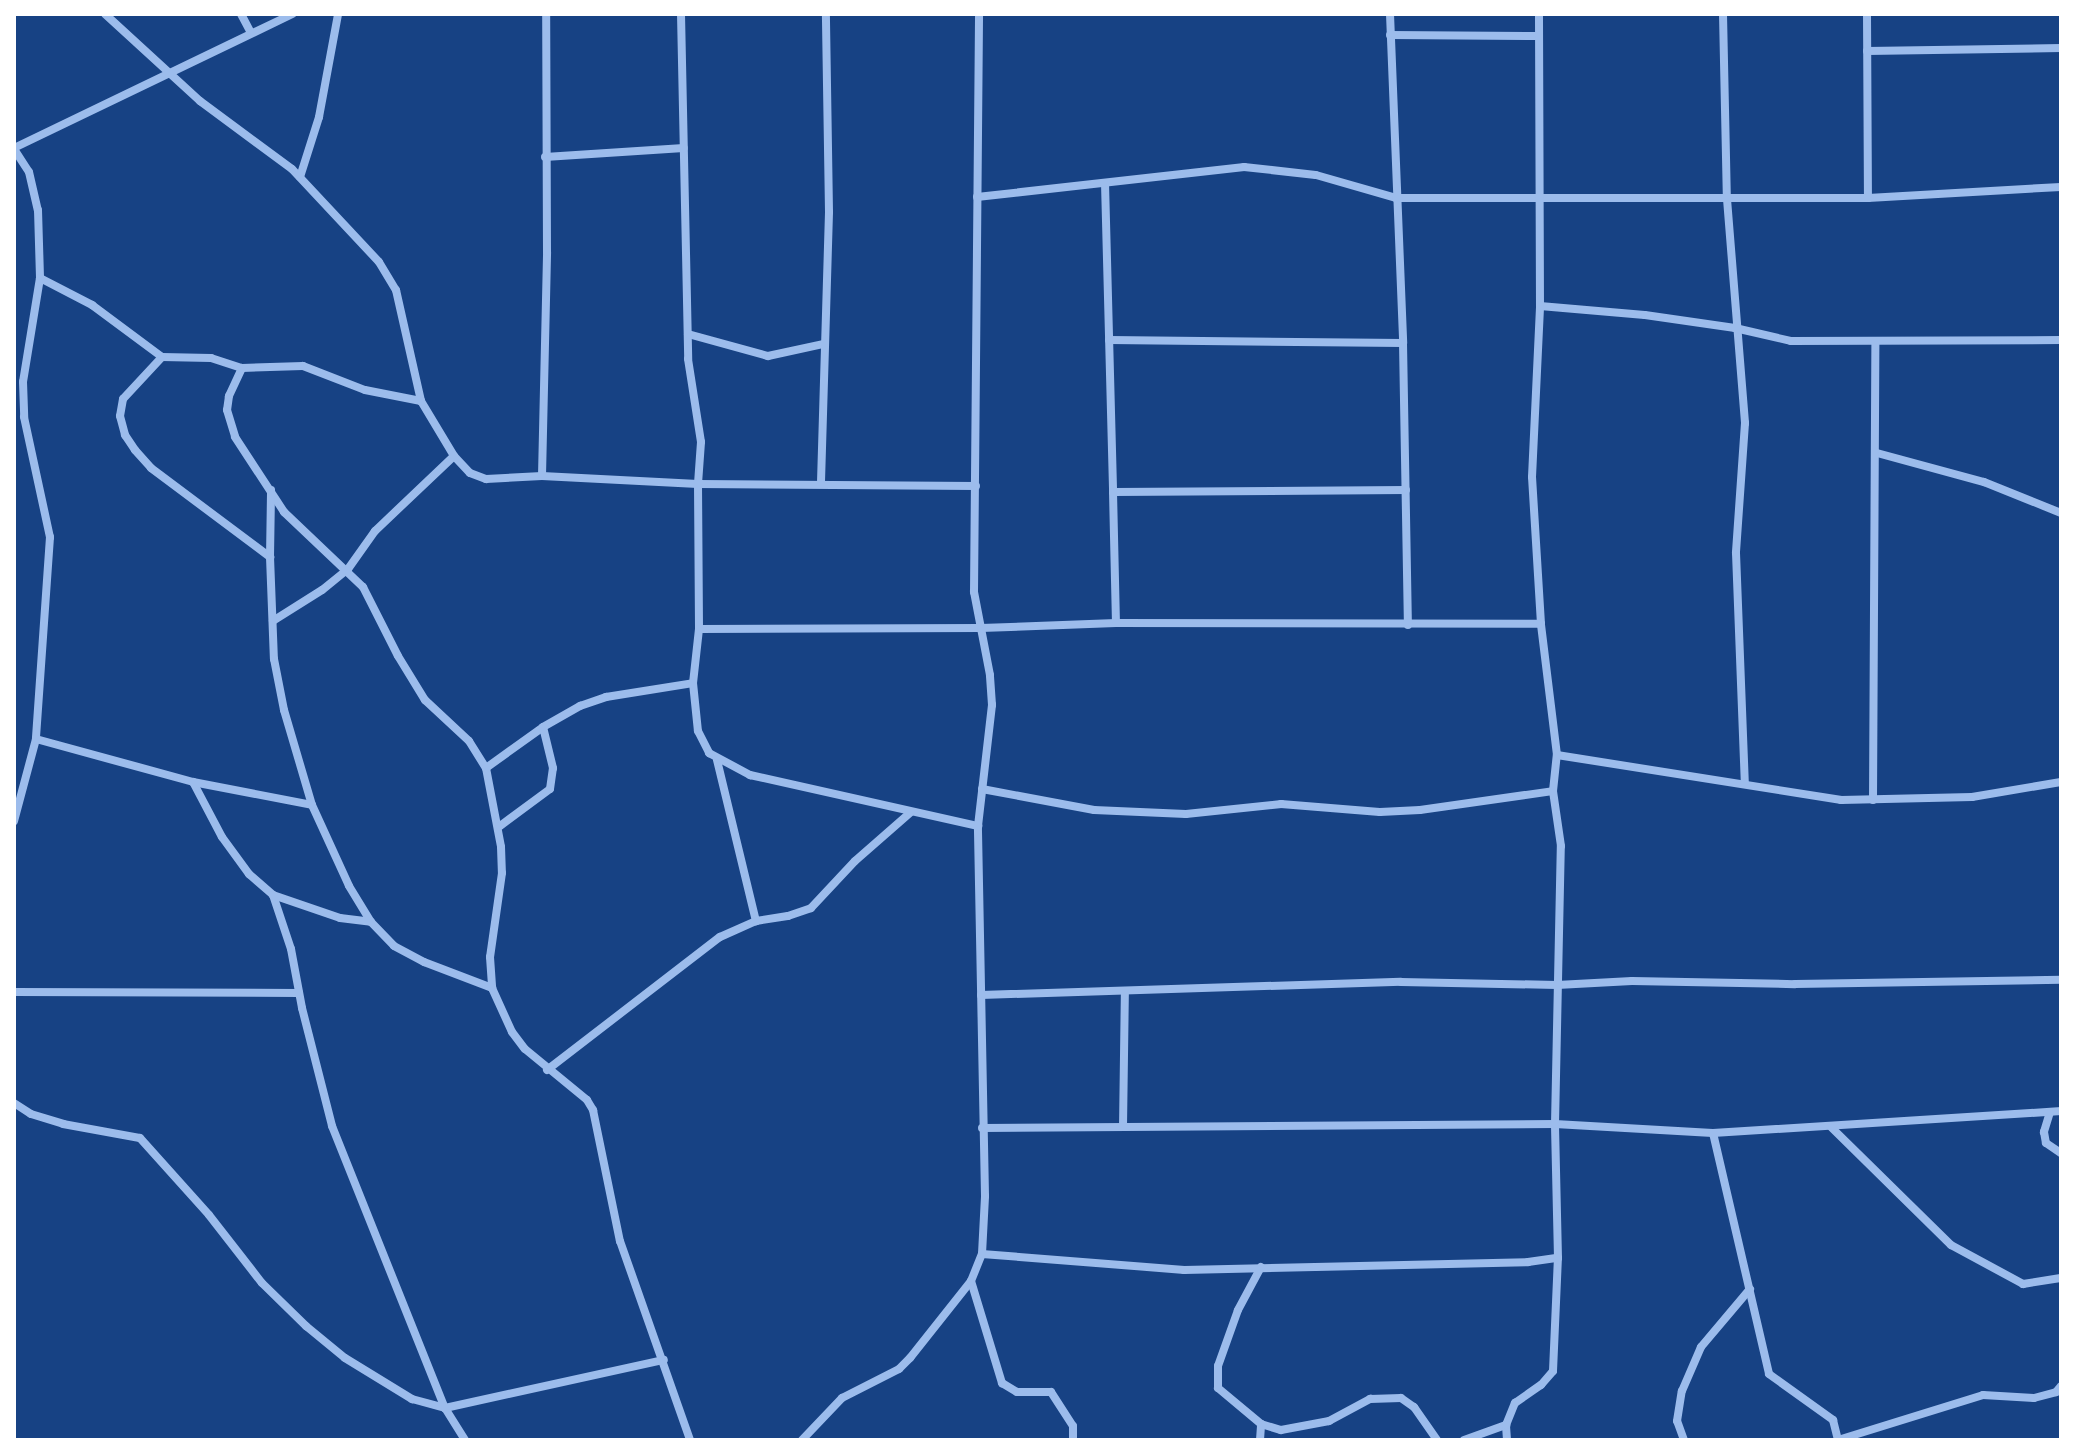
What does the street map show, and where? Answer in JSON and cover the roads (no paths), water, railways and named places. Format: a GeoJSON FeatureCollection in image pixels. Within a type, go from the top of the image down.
{"type":"FeatureCollection","features":[{"type":"Feature","properties":{"kind":"street"},"geometry":{"type":"LineString","coordinates":[[105,14],[166,73],[300,177],[389,276],[396,290],[409,359],[421,401],[454,456],[476,477],[542,476],[698,484],[821,482],[976,486]]}},
{"type":"Feature","properties":{"kind":"street"},"geometry":{"type":"LineString","coordinates":[[241,14],[251,33]]}},
{"type":"Feature","properties":{"kind":"street"},"geometry":{"type":"LineString","coordinates":[[14,821],[36,739],[50,537],[24,417],[23,382],[40,278],[38,210],[29,172],[14,148],[292,14]]}},
{"type":"Feature","properties":{"kind":"street"},"geometry":{"type":"LineString","coordinates":[[300,177],[319,117],[338,14]]}},
{"type":"Feature","properties":{"kind":"street"},"geometry":{"type":"LineString","coordinates":[[542,476],[546,14]]}},
{"type":"Feature","properties":{"kind":"street"},"geometry":{"type":"LineString","coordinates":[[681,14],[689,381],[701,442],[698,484],[699,629],[693,683],[698,731],[709,753],[717,760],[750,775],[978,826]]}},
{"type":"Feature","properties":{"kind":"street"},"geometry":{"type":"LineString","coordinates":[[821,482],[829,212],[826,14]]}},
{"type":"Feature","properties":{"kind":"street"},"geometry":{"type":"LineString","coordinates":[[802,1440],[842,1398],[899,1369],[910,1358],[971,1281],[982,1254],[985,1196],[978,826],[992,705],[974,592],[979,14]]}},
{"type":"Feature","properties":{"kind":"street"},"geometry":{"type":"LineString","coordinates":[[1390,14],[1403,343],[1408,625]]}},
{"type":"Feature","properties":{"kind":"street"},"geometry":{"type":"LineString","coordinates":[[1507,1440],[1506,1425],[1515,1403],[1541,1385],[1553,1371],[1558,1258],[1555,1124],[1557,985],[1562,912],[1561,846],[1553,791],[1557,755],[1541,624],[1532,477],[1540,306],[1539,14]]}},
{"type":"Feature","properties":{"kind":"street"},"geometry":{"type":"LineString","coordinates":[[1723,14],[1727,199],[1745,423],[1736,553],[1745,783]]}},
{"type":"Feature","properties":{"kind":"street"},"geometry":{"type":"LineString","coordinates":[[1867,14],[1868,198]]}},
{"type":"Feature","properties":{"kind":"street"},"geometry":{"type":"LineString","coordinates":[[1390,35],[1539,36]]}},
{"type":"Feature","properties":{"kind":"street"},"geometry":{"type":"LineString","coordinates":[[1867,51],[2061,48]]}},
{"type":"Feature","properties":{"kind":"street"},"geometry":{"type":"LineString","coordinates":[[545,157],[684,148]]}},
{"type":"Feature","properties":{"kind":"street"},"geometry":{"type":"LineString","coordinates":[[977,197],[1244,167],[1270,167],[1316,175],[1396,198],[1868,198],[2061,187]]}},
{"type":"Feature","properties":{"kind":"street"},"geometry":{"type":"LineString","coordinates":[[1105,183],[1116,623]]}},
{"type":"Feature","properties":{"kind":"street"},"geometry":{"type":"LineString","coordinates":[[40,278],[92,305],[162,357],[211,358],[242,368],[303,366],[365,390],[421,401]]}},
{"type":"Feature","properties":{"kind":"street"},"geometry":{"type":"LineString","coordinates":[[1540,306],[1735,328],[1791,341],[2061,340]]}},
{"type":"Feature","properties":{"kind":"street"},"geometry":{"type":"LineString","coordinates":[[688,334],[768,356],[823,344]]}},
{"type":"Feature","properties":{"kind":"street"},"geometry":{"type":"LineString","coordinates":[[1109,340],[1403,343]]}},
{"type":"Feature","properties":{"kind":"street"},"geometry":{"type":"LineString","coordinates":[[1873,800],[1877,453],[1875,342]]}},
{"type":"Feature","properties":{"kind":"street"},"geometry":{"type":"LineString","coordinates":[[162,357],[123,399],[120,416],[125,435],[151,468],[270,557]]}},
{"type":"Feature","properties":{"kind":"street"},"geometry":{"type":"LineString","coordinates":[[242,368],[229,396],[231,428],[291,520],[348,569],[375,603],[398,656],[425,700],[469,741],[486,768],[500,826],[502,873],[490,957],[492,988],[512,1032],[547,1070],[587,1100],[593,1110],[620,1241],[690,1440]]}},
{"type":"Feature","properties":{"kind":"street"},"geometry":{"type":"LineString","coordinates":[[1877,453],[1984,482],[2061,513]]}},
{"type":"Feature","properties":{"kind":"street"},"geometry":{"type":"LineString","coordinates":[[273,621],[322,590],[348,569],[375,531],[454,456]]}},
{"type":"Feature","properties":{"kind":"street"},"geometry":{"type":"LineString","coordinates":[[271,489],[274,659],[312,805],[349,886],[384,937],[406,954],[492,988]]}},
{"type":"Feature","properties":{"kind":"street"},"geometry":{"type":"LineString","coordinates":[[1113,492],[1406,490]]}},
{"type":"Feature","properties":{"kind":"street"},"geometry":{"type":"LineString","coordinates":[[699,629],[981,628],[1116,623],[1541,624]]}},
{"type":"Feature","properties":{"kind":"street"},"geometry":{"type":"LineString","coordinates":[[486,768],[543,727],[580,706],[606,697],[693,683]]}},
{"type":"Feature","properties":{"kind":"street"},"geometry":{"type":"LineString","coordinates":[[500,826],[550,789],[553,768],[543,727]]}},
{"type":"Feature","properties":{"kind":"street"},"geometry":{"type":"LineString","coordinates":[[36,739],[193,782],[312,805]]}},
{"type":"Feature","properties":{"kind":"street"},"geometry":{"type":"LineString","coordinates":[[1557,755],[1841,800],[1972,797],[2061,782]]}},
{"type":"Feature","properties":{"kind":"street"},"geometry":{"type":"LineString","coordinates":[[717,760],[756,921]]}},
{"type":"Feature","properties":{"kind":"street"},"geometry":{"type":"LineString","coordinates":[[193,782],[231,850],[249,874],[273,895],[340,918],[371,922]]}},
{"type":"Feature","properties":{"kind":"street"},"geometry":{"type":"LineString","coordinates":[[982,789],[1094,810],[1186,814],[1281,804],[1380,812],[1420,810],[1553,791]]}},
{"type":"Feature","properties":{"kind":"street"},"geometry":{"type":"LineString","coordinates":[[547,1070],[720,937],[756,921],[788,916],[811,908],[855,861],[911,812]]}},
{"type":"Feature","properties":{"kind":"street"},"geometry":{"type":"LineString","coordinates":[[273,895],[291,949],[332,1126],[445,1408],[465,1440]]}},
{"type":"Feature","properties":{"kind":"street"},"geometry":{"type":"LineString","coordinates":[[981,995],[1401,982],[1557,985],[1632,981],[1795,984],[2061,980]]}},
{"type":"Feature","properties":{"kind":"street"},"geometry":{"type":"LineString","coordinates":[[1123,1127],[1125,991]]}},
{"type":"Feature","properties":{"kind":"street"},"geometry":{"type":"LineString","coordinates":[[14,992],[299,993]]}},
{"type":"Feature","properties":{"kind":"street"},"geometry":{"type":"LineString","coordinates":[[14,1103],[31,1114],[63,1124],[140,1138],[209,1215],[262,1283],[306,1326],[392,1389],[445,1408],[664,1360]]}},
{"type":"Feature","properties":{"kind":"street"},"geometry":{"type":"LineString","coordinates":[[982,1128],[1555,1124],[1713,1133],[1832,1128],[2061,1111]]}},
{"type":"Feature","properties":{"kind":"street"},"geometry":{"type":"LineString","coordinates":[[2050,1112],[2044,1132],[2046,1143],[2061,1153]]}},
{"type":"Feature","properties":{"kind":"street"},"geometry":{"type":"LineString","coordinates":[[1832,1128],[1951,1245],[2023,1284],[2061,1278]]}},
{"type":"Feature","properties":{"kind":"street"},"geometry":{"type":"LineString","coordinates":[[1713,1133],[1769,1374],[1833,1420],[1838,1440],[1983,1395],[2034,1398],[2056,1392],[2061,1386]]}},
{"type":"Feature","properties":{"kind":"street"},"geometry":{"type":"LineString","coordinates":[[982,1254],[1184,1270],[1528,1262],[1558,1258]]}},
{"type":"Feature","properties":{"kind":"street"},"geometry":{"type":"LineString","coordinates":[[1261,1267],[1238,1310],[1218,1366],[1218,1388],[1261,1424],[1281,1430],[1329,1421],[1370,1399],[1401,1398],[1414,1407],[1437,1440]]}},
{"type":"Feature","properties":{"kind":"street"},"geometry":{"type":"LineString","coordinates":[[971,1281],[1002,1383],[1017,1392],[1051,1392],[1073,1426],[1073,1440]]}},
{"type":"Feature","properties":{"kind":"street"},"geometry":{"type":"LineString","coordinates":[[1684,1440],[1677,1421],[1686,1380],[1701,1347],[1750,1289]]}},
{"type":"Feature","properties":{"kind":"street"},"geometry":{"type":"LineString","coordinates":[[1260,1440],[1261,1424]]}},
{"type":"Feature","properties":{"kind":"street"},"geometry":{"type":"LineString","coordinates":[[1464,1440],[1506,1425]]}}]}
